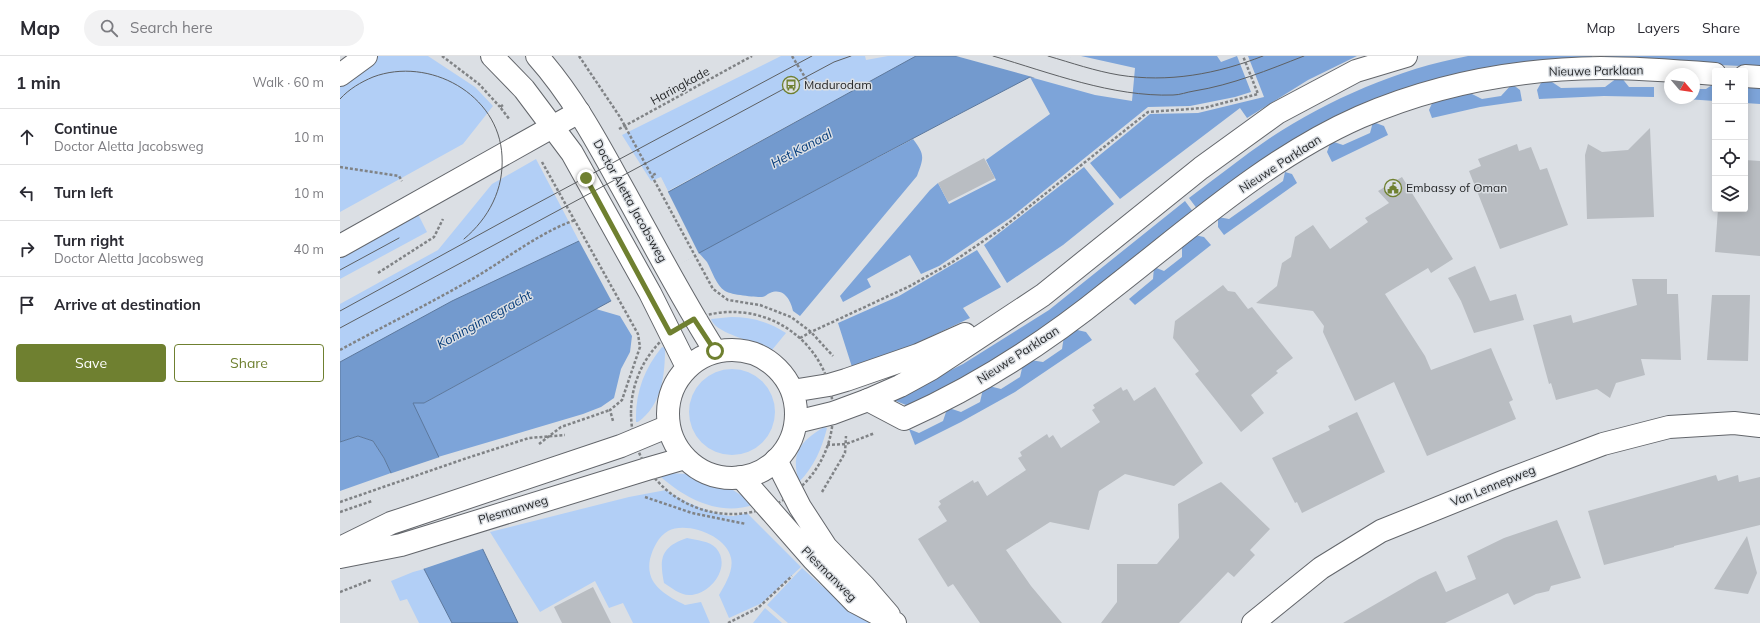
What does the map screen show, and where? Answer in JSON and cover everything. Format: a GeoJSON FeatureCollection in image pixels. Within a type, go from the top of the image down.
{"type":"FeatureCollection","features":[{"type":"Feature","properties":{"kind":"main road"},"geometry":{"type":"LineString","coordinates":[[340,75],[366,56]]}},
{"type":"Feature","properties":{"kind":"main road"},"geometry":{"type":"LineString","coordinates":[[492,56],[524,89],[554,126],[572,153],[650,293],[687,367]]}},
{"type":"Feature","properties":{"kind":"main road","name":"Doctor Aletta Jacobsweg"},"geometry":{"type":"LineString","coordinates":[[537,56],[549,69],[580,112],[627,194],[694,319],[715,351]]}},
{"type":"Feature","properties":{"kind":"main road"},"geometry":{"type":"LineString","coordinates":[[796,422],[833,412],[868,400],[900,386],[930,369],[1043,295],[1201,168],[1277,113],[1356,71],[1406,56]]}},
{"type":"Feature","properties":{"kind":"main road","name":"Nieuwe Parklaan"},"geometry":{"type":"LineString","coordinates":[[904,419],[947,399],[1039,344],[1281,160],[1314,140],[1359,118],[1440,89],[1489,78],[1530,73],[1599,68],[1645,69],[1712,74]]}},
{"type":"Feature","properties":{"kind":"main road"},"geometry":{"type":"LineString","coordinates":[[1748,76],[1760,77]]}},
{"type":"Feature","properties":{"kind":"main road"},"geometry":{"type":"LineString","coordinates":[[340,246],[580,112]]}},
{"type":"Feature","properties":{"kind":"main road"},"geometry":{"type":"LineString","coordinates":[[792,391],[829,385],[918,355],[1043,295]]}},
{"type":"Feature","properties":{"kind":"main road"},"geometry":{"type":"LineString","coordinates":[[728,349],[742,350],[767,360],[778,368],[786,379],[792,391],[796,407],[796,422],[786,449],[766,468],[741,477],[717,476],[695,466],[685,458],[672,438],[669,426],[669,401],[679,377],[687,367],[695,361],[715,351],[728,349]]}},
{"type":"Feature","properties":{"kind":"main road"},"geometry":{"type":"LineString","coordinates":[[868,400],[904,419]]}},
{"type":"Feature","properties":{"kind":"main road","name":"Van Lennepweg"},"geometry":{"type":"LineString","coordinates":[[1253,623],[1321,568],[1381,531],[1505,481],[1603,444],[1669,427],[1734,423],[1760,426]]}},
{"type":"Feature","properties":{"kind":"main road","name":"Plesmanweg"},"geometry":{"type":"LineString","coordinates":[[340,548],[391,523],[622,446],[669,426]]}},
{"type":"Feature","properties":{"kind":"main road","name":"Plesmanweg"},"geometry":{"type":"LineString","coordinates":[[340,557],[401,545],[685,458]]}},
{"type":"Feature","properties":{"kind":"main road","name":"Plesmanweg"},"geometry":{"type":"LineString","coordinates":[[776,460],[800,507],[826,547],[864,586],[895,623]]}},
{"type":"Feature","properties":{"kind":"main road","name":"Plesmanweg"},"geometry":{"type":"LineString","coordinates":[[741,477],[813,560],[855,602],[895,623]]}},
{"type":"Feature","properties":{"kind":"path"},"geometry":{"type":"LineString","coordinates":[[442,56],[479,84],[500,107]]}},
{"type":"Feature","properties":{"kind":"path"},"geometry":{"type":"LineString","coordinates":[[579,56],[624,126],[653,175],[699,265]]}},
{"type":"Feature","properties":{"kind":"path","name":"Haringkade"},"geometry":{"type":"LineString","coordinates":[[615,131],[752,56]]}},
{"type":"Feature","properties":{"kind":"path"},"geometry":{"type":"LineString","coordinates":[[792,56],[811,88]]}},
{"type":"Feature","properties":{"kind":"path"},"geometry":{"type":"LineString","coordinates":[[800,338],[910,286],[954,261],[1001,229],[1148,112],[1204,108],[1258,94],[1243,56]]}},
{"type":"Feature","properties":{"kind":"path"},"geometry":{"type":"LineString","coordinates":[[340,167],[399,176],[413,205]]}},
{"type":"Feature","properties":{"kind":"path"},"geometry":{"type":"LineString","coordinates":[[653,175],[657,173]]}},
{"type":"Feature","properties":{"kind":"path"},"geometry":{"type":"LineString","coordinates":[[378,273],[434,237],[444,217]]}},
{"type":"Feature","properties":{"kind":"path"},"geometry":{"type":"LineString","coordinates":[[340,350],[467,282],[542,235],[575,220],[624,308]]}},
{"type":"Feature","properties":{"kind":"path"},"geometry":{"type":"LineString","coordinates":[[625,415],[631,412],[633,392],[639,373],[653,350],[670,333],[694,319],[723,312],[751,314],[777,323],[800,338],[818,360],[829,385],[833,412],[831,429],[827,445],[820,461],[810,476]]}},
{"type":"Feature","properties":{"kind":"path"},"geometry":{"type":"LineString","coordinates":[[538,446],[561,427],[610,410]]}},
{"type":"Feature","properties":{"kind":"path"},"geometry":{"type":"LineString","coordinates":[[608,424],[619,418]]}},
{"type":"Feature","properties":{"kind":"path"},"geometry":{"type":"LineString","coordinates":[[827,445],[846,444],[904,419]]}},
{"type":"Feature","properties":{"kind":"path"},"geometry":{"type":"LineString","coordinates":[[340,502],[529,438],[570,435]]}},
{"type":"Feature","properties":{"kind":"path"},"geometry":{"type":"LineString","coordinates":[[666,489],[684,502],[704,510],[725,514],[747,512]]}},
{"type":"Feature","properties":{"kind":"path"},"geometry":{"type":"LineString","coordinates":[[340,512],[376,500]]}},
{"type":"Feature","properties":{"kind":"path"},"geometry":{"type":"LineString","coordinates":[[728,623],[758,608],[796,572]]}},
{"type":"Feature","properties":{"kind":"shaded area"},"geometry":{"type":"Polygon","coordinates":[[[377,56],[428,56],[475,87],[493,106],[463,144],[340,212],[340,84],[377,56]]]}},
{"type":"Feature","properties":{"kind":"shaded area"},"geometry":{"type":"Polygon","coordinates":[[[781,56],[865,56],[866,60],[888,56],[916,56],[668,191],[661,177],[651,181],[622,135],[781,56]]]}},
{"type":"Feature","properties":{"kind":"shaded area"},"geometry":{"type":"Polygon","coordinates":[[[1081,56],[1217,56],[1221,62],[1237,56],[1251,92],[1235,97],[1190,106],[1148,107],[1010,218],[939,266],[921,274],[910,255],[867,279],[871,287],[843,302],[840,296],[930,190],[938,183],[949,204],[996,180],[986,160],[1050,114],[1030,77],[1095,95],[1132,101],[1135,68],[1081,56]]]}},
{"type":"Feature","properties":{"kind":"shaded area"},"geometry":{"type":"Polygon","coordinates":[[[1248,56],[1357,56],[1308,80],[1247,118],[1240,108],[1120,199],[1090,163],[1150,114],[1198,113],[1264,97],[1248,56]]]}},
{"type":"Feature","properties":{"kind":"shaded area"},"geometry":{"type":"Polygon","coordinates":[[[1468,56],[1592,56],[1592,60],[1470,73],[1198,210],[1189,198],[1270,138],[1341,98],[1390,77],[1468,56]]]}},
{"type":"Feature","properties":{"kind":"shaded area"},"geometry":{"type":"Polygon","coordinates":[[[1605,56],[1760,56],[1760,67],[1605,59],[1605,56]]]}},
{"type":"Feature","properties":{"kind":"shaded area"},"geometry":{"type":"Polygon","coordinates":[[[1621,77],[1629,87],[1654,87],[1654,97],[1604,96],[1539,99],[1537,90],[1542,81],[1549,80],[1561,88],[1605,87],[1617,78],[1621,77]]]}},
{"type":"Feature","properties":{"kind":"shaded area"},"geometry":{"type":"Polygon","coordinates":[[[1512,84],[1520,90],[1522,101],[1480,107],[1432,118],[1429,110],[1434,99],[1468,92],[1482,99],[1501,96],[1512,84]]]}},
{"type":"Feature","properties":{"kind":"shaded area"},"geometry":{"type":"Polygon","coordinates":[[[1748,84],[1760,85],[1760,104],[1748,103],[1748,84]]]}},
{"type":"Feature","properties":{"kind":"shaded area"},"geometry":{"type":"Polygon","coordinates":[[[1712,85],[1712,101],[1700,100],[1700,89],[1706,89],[1712,85]]]}},
{"type":"Feature","properties":{"kind":"shaded area"},"geometry":{"type":"Polygon","coordinates":[[[1373,122],[1384,126],[1388,135],[1332,162],[1327,152],[1331,141],[1343,145],[1370,133],[1373,122]]]}},
{"type":"Feature","properties":{"kind":"shaded area"},"geometry":{"type":"Polygon","coordinates":[[[913,139],[920,149],[922,156],[917,176],[800,316],[793,311],[789,299],[783,293],[775,292],[762,297],[738,295],[725,291],[717,282],[707,262],[698,252],[913,139]]]}},
{"type":"Feature","properties":{"kind":"shaded area"},"geometry":{"type":"Polygon","coordinates":[[[536,159],[579,241],[452,301],[340,362],[340,304],[438,250],[492,184],[536,159]]]}},
{"type":"Feature","properties":{"kind":"shaded area"},"geometry":{"type":"Polygon","coordinates":[[[1084,167],[1114,204],[1063,245],[1007,283],[984,245],[1084,167]]]}},
{"type":"Feature","properties":{"kind":"shaded area"},"geometry":{"type":"Polygon","coordinates":[[[1285,172],[1292,174],[1297,183],[1224,235],[1218,227],[1218,217],[1229,219],[1283,181],[1285,172]]]}},
{"type":"Feature","properties":{"kind":"shaded area"},"geometry":{"type":"Polygon","coordinates":[[[1185,201],[1194,213],[1103,285],[1011,352],[917,404],[906,405],[896,401],[895,398],[963,364],[1049,310],[1185,201]]]}},
{"type":"Feature","properties":{"kind":"shaded area"},"geometry":{"type":"Polygon","coordinates":[[[418,214],[427,232],[340,279],[340,257],[418,214]]]}},
{"type":"Feature","properties":{"kind":"shaded area"},"geometry":{"type":"Polygon","coordinates":[[[1194,235],[1204,237],[1211,245],[1135,305],[1129,299],[1153,279],[1154,267],[1164,271],[1182,257],[1182,244],[1194,235]]]}},
{"type":"Feature","properties":{"kind":"shaded area"},"geometry":{"type":"Polygon","coordinates":[[[977,250],[1001,287],[963,308],[970,318],[898,352],[852,367],[838,323],[899,296],[977,250]]]}},
{"type":"Feature","properties":{"kind":"shaded area"},"geometry":{"type":"Polygon","coordinates":[[[596,309],[620,316],[632,336],[630,352],[621,369],[614,398],[601,407],[583,414],[438,457],[412,403],[424,403],[596,309]]]}},
{"type":"Feature","properties":{"kind":"shaded area"},"geometry":{"type":"Polygon","coordinates":[[[731,317],[760,321],[786,333],[772,350],[720,329],[711,319],[731,317]]]}},
{"type":"Feature","properties":{"kind":"shaded area"},"geometry":{"type":"Polygon","coordinates":[[[1073,329],[1086,332],[1092,340],[1015,392],[961,422],[915,445],[909,429],[919,433],[943,421],[947,409],[949,408],[961,412],[980,402],[983,389],[989,386],[1001,389],[1020,377],[1023,364],[1030,360],[1043,362],[1062,349],[1064,336],[1073,329]]]}},
{"type":"Feature","properties":{"kind":"shaded area"},"geometry":{"type":"Polygon","coordinates":[[[662,347],[665,348],[664,369],[663,379],[657,398],[646,415],[636,422],[637,401],[642,382],[650,364],[662,347]]]}},
{"type":"Feature","properties":{"kind":"shaded area"},"geometry":{"type":"Polygon","coordinates":[[[732,369],[748,372],[756,376],[768,388],[772,396],[775,412],[772,428],[768,436],[756,448],[748,452],[732,455],[716,452],[708,448],[696,436],[692,428],[689,412],[692,396],[696,388],[708,376],[716,372],[732,369]]]}},
{"type":"Feature","properties":{"kind":"shaded area"},"geometry":{"type":"Polygon","coordinates":[[[824,427],[827,428],[817,457],[799,482],[796,463],[800,449],[809,437],[824,427]]]}},
{"type":"Feature","properties":{"kind":"shaded area"},"geometry":{"type":"Polygon","coordinates":[[[358,436],[373,441],[384,458],[391,473],[340,491],[340,442],[358,436]]]}},
{"type":"Feature","properties":{"kind":"shaded area"},"geometry":{"type":"Polygon","coordinates":[[[662,474],[687,474],[708,483],[733,490],[753,503],[753,505],[740,508],[728,508],[716,507],[704,503],[681,492],[661,477],[662,474]]]}},
{"type":"Feature","properties":{"kind":"shaded area"},"geometry":{"type":"Polygon","coordinates":[[[666,490],[689,503],[718,514],[734,516],[747,513],[801,567],[762,603],[729,618],[719,595],[724,587],[732,563],[728,550],[722,543],[705,532],[695,529],[676,528],[664,533],[656,543],[650,559],[649,568],[651,576],[658,588],[685,605],[701,602],[710,623],[633,623],[623,603],[609,608],[595,581],[540,612],[490,532],[629,497],[666,490]]]}},
{"type":"Feature","properties":{"kind":"shaded area"},"geometry":{"type":"Polygon","coordinates":[[[687,538],[703,541],[716,548],[722,563],[717,578],[711,585],[697,594],[689,595],[679,593],[664,583],[662,574],[662,560],[664,554],[672,545],[687,538]]]}},
{"type":"Feature","properties":{"kind":"shaded area"},"geometry":{"type":"Polygon","coordinates":[[[802,568],[823,587],[891,623],[788,623],[767,605],[802,568]]]}},
{"type":"Feature","properties":{"kind":"shaded area"},"geometry":{"type":"Polygon","coordinates":[[[424,569],[452,623],[419,623],[407,599],[400,601],[391,581],[424,569]]]}},
{"type":"Feature","properties":{"kind":"shaded area"},"geometry":{"type":"Polygon","coordinates":[[[765,608],[782,623],[753,623],[765,608]]]}},
{"type":"Feature","properties":{"kind":"water"},"geometry":{"type":"Polygon","coordinates":[[[916,56],[1072,56],[650,279],[424,403],[413,403],[518,623],[452,623],[424,569],[391,473],[384,458],[373,441],[358,436],[340,442],[340,362],[452,301],[579,241],[916,56]]]}},
{"type":"Feature","properties":{"kind":"pier"},"geometry":{"type":"Polygon","coordinates":[[[956,56],[1074,56],[1036,78],[956,56]]]}},
{"type":"Feature","properties":{"kind":"pier"},"geometry":{"type":"Polygon","coordinates":[[[667,190],[699,254],[612,302],[578,239],[667,190]]]}},
{"type":"Feature","properties":{"kind":"pier"},"geometry":{"type":"Polygon","coordinates":[[[440,457],[485,548],[423,569],[389,474],[440,457]]]}},
{"type":"Feature","properties":{"kind":"building"},"geometry":{"type":"Polygon","coordinates":[[[1650,128],[1654,217],[1587,219],[1585,155],[1588,144],[1602,152],[1628,150],[1650,128]]]}},
{"type":"Feature","properties":{"kind":"building"},"geometry":{"type":"Polygon","coordinates":[[[1517,144],[1519,151],[1531,147],[1540,170],[1547,168],[1568,225],[1500,249],[1469,171],[1481,166],[1478,159],[1517,144]]]}},
{"type":"Feature","properties":{"kind":"building"},"geometry":{"type":"Polygon","coordinates":[[[984,158],[995,178],[948,202],[938,183],[984,158]]]}},
{"type":"Feature","properties":{"kind":"building"},"geometry":{"type":"Polygon","coordinates":[[[1748,160],[1760,161],[1760,256],[1715,252],[1718,212],[1748,212],[1748,160]]]}},
{"type":"Feature","properties":{"kind":"building"},"geometry":{"type":"Polygon","coordinates":[[[1402,177],[1453,259],[1431,273],[1428,268],[1385,294],[1425,356],[1431,370],[1491,348],[1513,400],[1509,402],[1516,419],[1427,456],[1394,382],[1355,401],[1323,332],[1324,326],[1313,311],[1256,303],[1277,286],[1282,263],[1291,257],[1295,237],[1313,225],[1330,249],[1368,222],[1365,218],[1389,203],[1378,191],[1402,177]]]}},
{"type":"Feature","properties":{"kind":"building"},"geometry":{"type":"Polygon","coordinates":[[[1475,266],[1490,301],[1516,294],[1524,320],[1474,333],[1461,301],[1448,278],[1475,266]]]}},
{"type":"Feature","properties":{"kind":"building"},"geometry":{"type":"Polygon","coordinates":[[[1632,279],[1667,279],[1667,294],[1678,294],[1681,360],[1641,359],[1645,375],[1616,383],[1610,398],[1597,389],[1556,400],[1551,383],[1549,384],[1533,325],[1571,315],[1573,323],[1637,305],[1632,279]]]}},
{"type":"Feature","properties":{"kind":"building"},"geometry":{"type":"Polygon","coordinates":[[[1223,285],[1228,291],[1235,292],[1248,309],[1252,307],[1293,358],[1276,371],[1278,373],[1251,395],[1264,413],[1241,432],[1195,374],[1199,371],[1173,338],[1175,321],[1223,285]]]}},
{"type":"Feature","properties":{"kind":"building"},"geometry":{"type":"Polygon","coordinates":[[[1712,295],[1750,295],[1748,361],[1707,360],[1712,295]]]}},
{"type":"Feature","properties":{"kind":"building"},"geometry":{"type":"Polygon","coordinates":[[[1121,387],[1123,391],[1127,389],[1134,401],[1155,387],[1203,463],[1174,486],[1125,474],[1099,491],[1089,530],[1050,522],[1006,550],[1031,586],[1062,623],[980,623],[953,584],[948,587],[918,539],[947,521],[938,507],[941,504],[939,501],[973,480],[974,483],[978,481],[987,496],[1026,470],[1018,458],[1022,456],[1020,452],[1047,434],[1049,438],[1053,435],[1061,448],[1100,422],[1092,410],[1095,408],[1093,405],[1121,387]]]}},
{"type":"Feature","properties":{"kind":"building"},"geometry":{"type":"Polygon","coordinates":[[[1357,412],[1385,472],[1302,513],[1297,502],[1295,503],[1272,458],[1330,430],[1328,426],[1357,412]]]}},
{"type":"Feature","properties":{"kind":"building"},"geometry":{"type":"Polygon","coordinates":[[[1716,475],[1718,481],[1738,475],[1739,482],[1760,477],[1760,525],[1604,565],[1588,511],[1716,475]]]}},
{"type":"Feature","properties":{"kind":"building"},"geometry":{"type":"Polygon","coordinates":[[[1221,482],[1270,529],[1250,550],[1255,555],[1234,577],[1228,572],[1179,623],[1101,623],[1117,602],[1117,564],[1157,564],[1179,538],[1178,504],[1221,482]]]}},
{"type":"Feature","properties":{"kind":"building"},"geometry":{"type":"Polygon","coordinates":[[[1557,520],[1581,578],[1551,586],[1549,591],[1536,594],[1514,605],[1508,593],[1445,623],[1343,623],[1419,579],[1436,571],[1446,592],[1476,579],[1467,556],[1504,538],[1557,520]]]}},
{"type":"Feature","properties":{"kind":"building"},"geometry":{"type":"Polygon","coordinates":[[[1747,536],[1757,573],[1748,594],[1714,589],[1747,536]]]}},
{"type":"Feature","properties":{"kind":"building"},"geometry":{"type":"Polygon","coordinates":[[[593,587],[611,623],[562,623],[554,607],[593,587]]]}},
{"type":"Feature","properties":{"kind":"tram line"},"geometry":{"type":"LineString","coordinates":[[340,311],[812,56]]}},
{"type":"Feature","properties":{"kind":"tram line"},"geometry":{"type":"LineString","coordinates":[[340,328],[834,62],[851,56]]}},
{"type":"Feature","properties":{"kind":"tram line"},"geometry":{"type":"LineString","coordinates":[[993,56],[1082,83],[1150,95],[1178,95],[1222,85],[1263,72],[1304,56]]}},
{"type":"Feature","properties":{"kind":"tram line"},"geometry":{"type":"LineString","coordinates":[[1048,56],[1084,67],[1119,75],[1156,78],[1210,72],[1228,68],[1263,56]]}},
{"type":"Feature","properties":{"kind":"tram line"},"geometry":{"type":"LineString","coordinates":[[340,99],[351,89],[364,81],[373,77],[394,72],[416,72],[438,76],[457,85],[475,98],[488,115],[498,134],[502,156],[502,168],[497,191],[488,212],[481,222],[464,239]]}},
{"type":"Feature","properties":{"kind":"tram line"},"geometry":{"type":"LineString","coordinates":[[340,270],[399,238]]}},
{"type":"Feature","properties":{"kind":"place","name":"Madurodam"},"geometry":{"type":"Point","coordinates":[791,85]}},
{"type":"Feature","properties":{"kind":"place","name":"Embassy of Oman"},"geometry":{"type":"Point","coordinates":[1393,188]}},
{"type":"Feature","properties":{"kind":"route"},"geometry":{"type":"LineString","coordinates":[[586,178],[650,293],[670,333],[694,319],[715,351]]}},
{"type":"Feature","properties":{"kind":"water label","name":"Het Kanaal"},"geometry":{"type":"Point","coordinates":[801,148]}},
{"type":"Feature","properties":{"kind":"water label","name":"Koninginnegracht"},"geometry":{"type":"Point","coordinates":[484,319]}}]}
